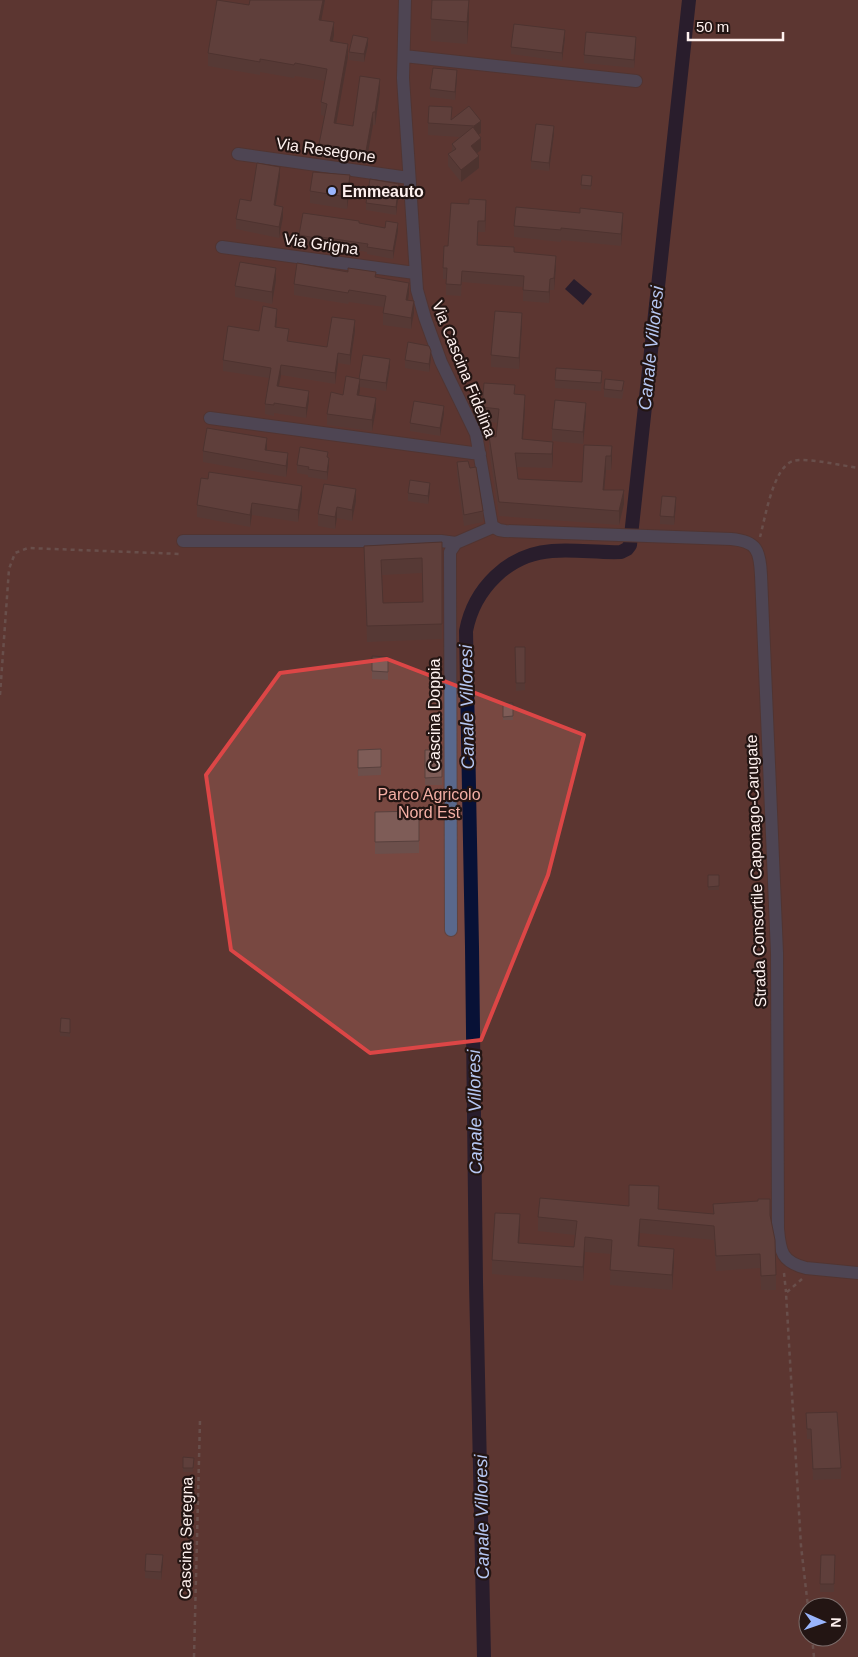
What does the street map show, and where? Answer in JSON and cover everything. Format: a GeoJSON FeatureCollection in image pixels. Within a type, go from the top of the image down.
{"type":"FeatureCollection","features":[{"type":"Feature","properties":{"kind":"street","name":"Via Cascina Fidelina"},"geometry":{"type":"LineString","coordinates":[[405,0],[403,78],[415,273],[419,300],[441,362],[476,434],[490,520],[493,527]]}},
{"type":"Feature","properties":{"kind":"street"},"geometry":{"type":"LineString","coordinates":[[404,56],[636,81]]}},
{"type":"Feature","properties":{"kind":"street","name":"Via Resegone"},"geometry":{"type":"LineString","coordinates":[[238,154],[409,178]]}},
{"type":"Feature","properties":{"kind":"street","name":"Via Grigna"},"geometry":{"type":"LineString","coordinates":[[222,247],[415,273]]}},
{"type":"Feature","properties":{"kind":"street","name":"Via Cascina Fidelina"},"geometry":{"type":"LineString","coordinates":[[210,418],[480,454]]}},
{"type":"Feature","properties":{"kind":"street"},"geometry":{"type":"LineString","coordinates":[[182,548],[441,541],[456,543],[493,527],[505,532],[735,539],[749,543],[756,550]]}},
{"type":"Feature","properties":{"kind":"street","name":"Cascina Doppia"},"geometry":{"type":"LineString","coordinates":[[451,930],[450,552],[456,543]]}},
{"type":"Feature","properties":{"kind":"street","name":"Strada Consortile Caponago-Carugate"},"geometry":{"type":"LineString","coordinates":[[756,550],[760,560],[761,575],[777,953],[779,1242],[784,1256],[797,1266],[858,1273]]}},
{"type":"Feature","properties":{"kind":"path"},"geometry":{"type":"LineString","coordinates":[[756,550],[773,490],[784,466],[793,461],[803,460],[858,468]]}},
{"type":"Feature","properties":{"kind":"path"},"geometry":{"type":"LineString","coordinates":[[0,695],[9,569],[15,553],[28,548],[182,548]]}},
{"type":"Feature","properties":{"kind":"path"},"geometry":{"type":"LineString","coordinates":[[803,1279],[786,1293],[801,1546],[807,1597]]}},
{"type":"Feature","properties":{"kind":"path","name":"Cascina Seregna"},"geometry":{"type":"LineString","coordinates":[[194,1657],[200,1420]]}},
{"type":"Feature","properties":{"kind":"highlighted area"},"geometry":{"type":"Polygon","coordinates":[[[387,659],[584,735],[548,875],[481,1040],[370,1053],[231,950],[206,775],[280,673],[387,659]]]}},
{"type":"Feature","properties":{"kind":"green space","name":"Parco Agricolo Nord Est"},"geometry":{"type":"Polygon","coordinates":[[[0,0],[858,0],[858,1657],[0,1657],[0,0]]]}},
{"type":"Feature","properties":{"kind":"water"},"geometry":{"type":"Polygon","coordinates":[[[574,279],[592,294],[583,305],[565,289],[574,279]]]}},
{"type":"Feature","properties":{"kind":"building"},"geometry":{"type":"Polygon","coordinates":[[[217,0],[249,5],[250,0],[323,0],[319,20],[334,22],[330,41],[348,44],[334,123],[353,126],[360,76],[380,79],[366,151],[319,144],[327,104],[321,102],[327,69],[260,59],[260,62],[208,53],[217,0]]]}},
{"type":"Feature","properties":{"kind":"building"},"geometry":{"type":"Polygon","coordinates":[[[432,0],[469,0],[467,22],[431,19],[432,0]]]}},
{"type":"Feature","properties":{"kind":"building"},"geometry":{"type":"Polygon","coordinates":[[[514,24],[565,30],[562,53],[511,47],[514,24]]]}},
{"type":"Feature","properties":{"kind":"building"},"geometry":{"type":"Polygon","coordinates":[[[586,32],[636,37],[634,60],[584,55],[586,32]]]}},
{"type":"Feature","properties":{"kind":"building"},"geometry":{"type":"Polygon","coordinates":[[[353,35],[368,38],[364,54],[349,52],[353,35]]]}},
{"type":"Feature","properties":{"kind":"building"},"geometry":{"type":"Polygon","coordinates":[[[433,68],[457,70],[455,92],[430,89],[433,68]]]}},
{"type":"Feature","properties":{"kind":"building"},"geometry":{"type":"Polygon","coordinates":[[[429,106],[452,107],[451,120],[469,106],[481,121],[474,126],[428,123],[429,106]]]}},
{"type":"Feature","properties":{"kind":"building"},"geometry":{"type":"Polygon","coordinates":[[[536,124],[554,126],[549,163],[531,161],[536,124]]]}},
{"type":"Feature","properties":{"kind":"building"},"geometry":{"type":"Polygon","coordinates":[[[473,127],[481,138],[471,146],[479,156],[461,170],[448,154],[456,149],[452,144],[473,127]]]}},
{"type":"Feature","properties":{"kind":"building"},"geometry":{"type":"Polygon","coordinates":[[[257,163],[280,167],[274,205],[283,207],[279,227],[236,219],[240,199],[251,201],[257,163]]]}},
{"type":"Feature","properties":{"kind":"building"},"geometry":{"type":"Polygon","coordinates":[[[313,172],[350,175],[347,197],[310,191],[313,172]]]}},
{"type":"Feature","properties":{"kind":"building"},"geometry":{"type":"Polygon","coordinates":[[[582,175],[592,176],[591,186],[581,185],[582,175]]]}},
{"type":"Feature","properties":{"kind":"building"},"geometry":{"type":"Polygon","coordinates":[[[370,179],[399,184],[396,207],[366,203],[370,179]]]}},
{"type":"Feature","properties":{"kind":"building"},"geometry":{"type":"Polygon","coordinates":[[[469,199],[486,200],[485,221],[478,221],[477,245],[514,247],[514,252],[556,256],[554,278],[550,279],[549,292],[523,290],[524,276],[462,271],[461,285],[446,284],[447,268],[443,268],[444,246],[448,246],[451,203],[469,204],[469,199]]]}},
{"type":"Feature","properties":{"kind":"building"},"geometry":{"type":"Polygon","coordinates":[[[516,207],[580,213],[580,208],[623,213],[621,234],[561,228],[561,230],[514,226],[516,207]]]}},
{"type":"Feature","properties":{"kind":"building"},"geometry":{"type":"Polygon","coordinates":[[[303,213],[359,221],[359,223],[385,228],[386,221],[398,223],[393,251],[367,247],[368,244],[299,235],[303,213]]]}},
{"type":"Feature","properties":{"kind":"building"},"geometry":{"type":"Polygon","coordinates":[[[240,262],[276,268],[272,292],[235,286],[240,262]]]}},
{"type":"Feature","properties":{"kind":"building"},"geometry":{"type":"Polygon","coordinates":[[[297,263],[348,272],[348,268],[376,272],[375,277],[409,283],[406,300],[414,301],[411,318],[383,313],[386,296],[349,290],[348,293],[294,284],[297,263]]]}},
{"type":"Feature","properties":{"kind":"building"},"geometry":{"type":"Polygon","coordinates":[[[263,306],[277,309],[275,327],[289,329],[287,341],[327,347],[332,317],[355,320],[350,355],[338,353],[335,373],[281,365],[277,386],[309,391],[306,408],[274,403],[274,405],[265,404],[271,368],[223,360],[228,326],[259,331],[263,306]]]}},
{"type":"Feature","properties":{"kind":"building"},"geometry":{"type":"Polygon","coordinates":[[[495,311],[522,313],[519,358],[491,355],[495,311]]]}},
{"type":"Feature","properties":{"kind":"building"},"geometry":{"type":"Polygon","coordinates":[[[408,342],[429,346],[431,351],[429,364],[405,360],[408,342]]]}},
{"type":"Feature","properties":{"kind":"building"},"geometry":{"type":"Polygon","coordinates":[[[363,355],[390,359],[386,383],[359,379],[363,355]]]}},
{"type":"Feature","properties":{"kind":"building"},"geometry":{"type":"Polygon","coordinates":[[[556,368],[602,371],[601,383],[555,380],[556,368]]]}},
{"type":"Feature","properties":{"kind":"building"},"geometry":{"type":"Polygon","coordinates":[[[346,376],[360,379],[357,395],[376,398],[372,420],[327,414],[331,392],[343,395],[346,376]]]}},
{"type":"Feature","properties":{"kind":"building"},"geometry":{"type":"Polygon","coordinates":[[[605,379],[624,381],[622,391],[604,389],[605,379]]]}},
{"type":"Feature","properties":{"kind":"building"},"geometry":{"type":"Polygon","coordinates":[[[484,383],[515,385],[514,394],[525,395],[522,439],[553,442],[552,454],[515,453],[518,479],[582,482],[584,445],[612,446],[611,456],[606,456],[603,490],[624,490],[619,511],[499,502],[489,436],[496,437],[499,409],[482,407],[484,383]]]}},
{"type":"Feature","properties":{"kind":"building"},"geometry":{"type":"Polygon","coordinates":[[[555,400],[586,403],[583,432],[552,429],[555,400]]]}},
{"type":"Feature","properties":{"kind":"building"},"geometry":{"type":"Polygon","coordinates":[[[414,401],[444,406],[440,428],[410,423],[414,401]]]}},
{"type":"Feature","properties":{"kind":"building"},"geometry":{"type":"Polygon","coordinates":[[[207,428],[267,438],[265,450],[288,453],[286,466],[203,451],[207,428]]]}},
{"type":"Feature","properties":{"kind":"building"},"geometry":{"type":"Polygon","coordinates":[[[300,447],[328,452],[327,472],[297,465],[300,447]]]}},
{"type":"Feature","properties":{"kind":"building"},"geometry":{"type":"Polygon","coordinates":[[[468,461],[470,468],[476,467],[483,511],[464,515],[457,462],[468,461]]]}},
{"type":"Feature","properties":{"kind":"building"},"geometry":{"type":"Polygon","coordinates":[[[209,472],[302,486],[298,510],[252,503],[250,515],[197,505],[201,478],[208,479],[209,472]]]}},
{"type":"Feature","properties":{"kind":"building"},"geometry":{"type":"Polygon","coordinates":[[[410,480],[430,483],[428,496],[408,493],[410,480]]]}},
{"type":"Feature","properties":{"kind":"building"},"geometry":{"type":"Polygon","coordinates":[[[324,484],[356,489],[352,510],[337,507],[335,517],[318,514],[324,484]]]}},
{"type":"Feature","properties":{"kind":"building"},"geometry":{"type":"Polygon","coordinates":[[[662,496],[676,497],[674,517],[660,516],[662,496]]]}},
{"type":"Feature","properties":{"kind":"building"},"geometry":{"type":"Polygon","coordinates":[[[442,542],[442,624],[367,626],[364,546],[442,542]],[[422,558],[381,560],[383,603],[423,602],[422,558]]]}},
{"type":"Feature","properties":{"kind":"building"},"geometry":{"type":"Polygon","coordinates":[[[515,647],[525,647],[525,683],[516,683],[515,647]]]}},
{"type":"Feature","properties":{"kind":"building"},"geometry":{"type":"Polygon","coordinates":[[[372,656],[388,657],[388,672],[372,671],[372,656]]]}},
{"type":"Feature","properties":{"kind":"building"},"geometry":{"type":"Polygon","coordinates":[[[503,703],[513,703],[513,716],[503,717],[503,703]]]}},
{"type":"Feature","properties":{"kind":"building"},"geometry":{"type":"Polygon","coordinates":[[[381,749],[381,767],[358,768],[358,750],[381,749]]]}},
{"type":"Feature","properties":{"kind":"building"},"geometry":{"type":"Polygon","coordinates":[[[425,750],[442,750],[442,777],[425,778],[425,750]]]}},
{"type":"Feature","properties":{"kind":"building"},"geometry":{"type":"Polygon","coordinates":[[[419,811],[419,841],[375,842],[375,812],[419,811]]]}},
{"type":"Feature","properties":{"kind":"building"},"geometry":{"type":"Polygon","coordinates":[[[708,875],[719,875],[719,886],[708,887],[708,875]]]}},
{"type":"Feature","properties":{"kind":"building"},"geometry":{"type":"Polygon","coordinates":[[[61,1018],[70,1019],[70,1033],[60,1032],[61,1018]]]}},
{"type":"Feature","properties":{"kind":"building"},"geometry":{"type":"Polygon","coordinates":[[[629,1185],[659,1186],[658,1209],[714,1214],[713,1204],[770,1199],[770,1215],[775,1240],[776,1275],[761,1276],[760,1254],[716,1256],[714,1226],[640,1219],[638,1246],[674,1249],[672,1275],[610,1270],[612,1240],[585,1237],[583,1267],[492,1260],[495,1213],[520,1214],[518,1243],[574,1247],[577,1221],[538,1217],[540,1198],[629,1206],[629,1185]]]}},
{"type":"Feature","properties":{"kind":"building"},"geometry":{"type":"Polygon","coordinates":[[[837,1412],[841,1468],[813,1469],[811,1429],[807,1429],[806,1413],[837,1412]]]}},
{"type":"Feature","properties":{"kind":"building"},"geometry":{"type":"Polygon","coordinates":[[[183,1457],[194,1458],[193,1468],[183,1468],[183,1457]]]}},
{"type":"Feature","properties":{"kind":"building"},"geometry":{"type":"Polygon","coordinates":[[[146,1554],[163,1555],[161,1572],[145,1571],[146,1554]]]}},
{"type":"Feature","properties":{"kind":"building"},"geometry":{"type":"Polygon","coordinates":[[[821,1555],[835,1555],[834,1584],[820,1584],[821,1555]]]}},
{"type":"Feature","properties":{"kind":"waterway","name":"Canale Villoresi"},"geometry":{"type":"LineString","coordinates":[[484,1657],[466,631],[470,616],[485,588],[495,576],[521,559],[552,551],[621,552],[630,545],[689,0]]}},
{"type":"Feature","properties":{"kind":"place","name":"Emmeauto"},"geometry":{"type":"Point","coordinates":[332,191]}}]}
